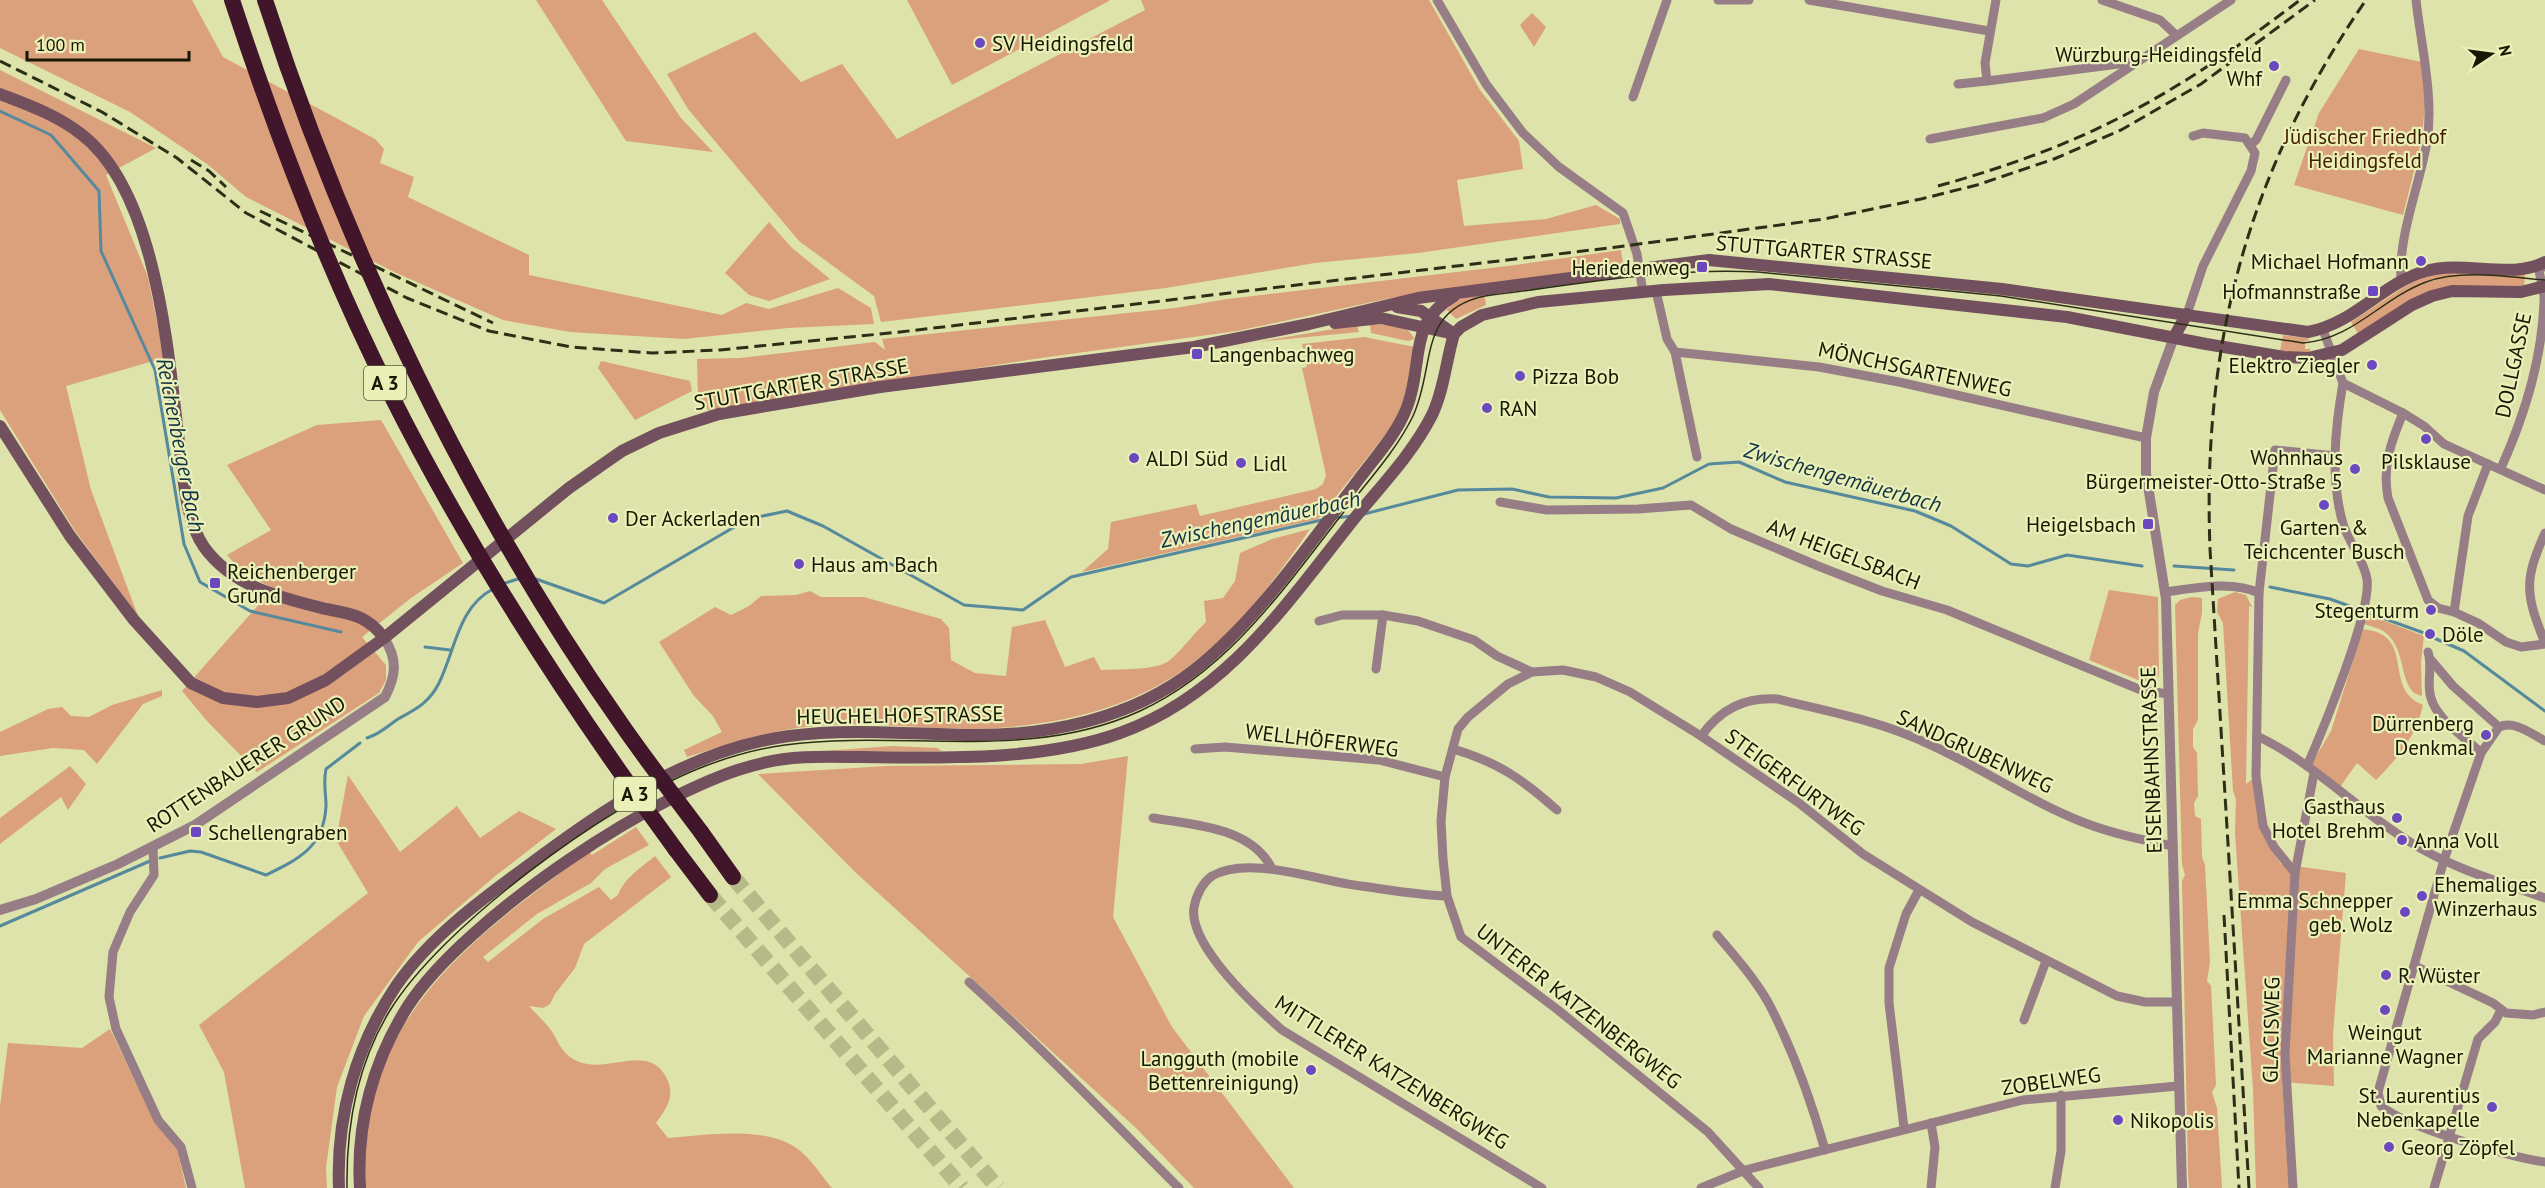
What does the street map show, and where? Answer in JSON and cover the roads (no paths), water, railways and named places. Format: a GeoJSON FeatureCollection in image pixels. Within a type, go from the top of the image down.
{"type":"FeatureCollection","features":[{"type":"Feature","properties":{"kind":"highway","name":"A 3"},"geometry":{"type":"LineString","coordinates":[[232,0],[283,144],[345,295],[389,390],[467,537],[529,640],[606,755],[710,895]]}},
{"type":"Feature","properties":{"kind":"highway","name":"A 3"},"geometry":{"type":"LineString","coordinates":[[265,0],[327,174],[374,284],[492,518],[556,624],[621,724],[733,877]]}},
{"type":"Feature","properties":{"kind":"main road"},"geometry":{"type":"LineString","coordinates":[[0,94],[52,115],[82,134],[108,162],[131,205],[154,275],[170,361],[188,506],[195,530],[205,548],[235,578],[263,592],[361,616],[375,625],[384,638]]}},
{"type":"Feature","properties":{"kind":"main road","name":"STUTTGARTER STRASSE"},"geometry":{"type":"LineString","coordinates":[[0,426],[70,536],[134,620],[191,683],[223,698],[257,702],[288,698],[309,690],[384,638],[569,488],[622,452],[659,433],[719,414],[880,387],[1148,354],[1309,324],[1418,298],[1709,260],[1738,261],[2002,289],[2187,314],[2294,332],[2322,330]]}},
{"type":"Feature","properties":{"kind":"main road"},"geometry":{"type":"LineString","coordinates":[[2322,330],[2352,316],[2401,282],[2417,274],[2444,266],[2508,269],[2543,265]]}},
{"type":"Feature","properties":{"kind":"main road","name":"STUTTGARTER STRASSE"},"geometry":{"type":"LineString","coordinates":[[1454,334],[1461,327],[1494,311],[1538,302],[1769,284],[1862,292],[2067,317],[2284,357],[2308,358],[2331,354]]}},
{"type":"Feature","properties":{"kind":"main road"},"geometry":{"type":"LineString","coordinates":[[2331,354],[2432,296],[2452,291],[2521,292],[2544,287]]}},
{"type":"Feature","properties":{"kind":"main road","name":"STUTTGARTER STRASSE"},"geometry":{"type":"LineString","coordinates":[[1428,316],[1457,294]]}},
{"type":"Feature","properties":{"kind":"main road","name":"STUTTGARTER STRASSE"},"geometry":{"type":"LineString","coordinates":[[1391,306],[1411,308],[1428,316],[1454,334]]}},
{"type":"Feature","properties":{"kind":"main road"},"geometry":{"type":"LineString","coordinates":[[2174,337],[2187,314]]}},
{"type":"Feature","properties":{"kind":"main road"},"geometry":{"type":"LineString","coordinates":[[1423,328],[1428,316]]}},
{"type":"Feature","properties":{"kind":"main road","name":"STUTTGARTER STRASSE"},"geometry":{"type":"LineString","coordinates":[[1309,324],[1381,318],[1454,334]]}},
{"type":"Feature","properties":{"kind":"main road","name":"HEUCHELHOFSTRASSE"},"geometry":{"type":"LineString","coordinates":[[339,1188],[342,1125],[348,1092],[373,1025],[397,985],[427,949],[485,897],[592,818],[656,779],[715,754],[752,743],[788,736],[850,732],[974,735],[1041,730],[1116,713],[1166,689],[1194,670],[1229,639],[1318,532],[1399,426],[1407,406],[1423,328]]}},
{"type":"Feature","properties":{"kind":"main road","name":"HEUCHELHOFSTRASSE"},"geometry":{"type":"LineString","coordinates":[[360,1188],[361,1124],[370,1090],[388,1042],[410,1004],[436,971],[493,917],[606,837],[688,789],[763,763],[817,756],[975,755],[1045,750],[1122,733],[1174,708],[1204,688],[1241,656],[1304,584],[1374,495],[1431,418],[1454,334]]}},
{"type":"Feature","properties":{"kind":"street"},"geometry":{"type":"LineString","coordinates":[[1437,0],[1486,84],[1523,133],[1559,167],[1623,213],[1640,269],[1667,339],[1675,352],[1697,457]]}},
{"type":"Feature","properties":{"kind":"street"},"geometry":{"type":"LineString","coordinates":[[1633,97],[1667,0]]}},
{"type":"Feature","properties":{"kind":"street"},"geometry":{"type":"LineString","coordinates":[[1719,0],[1749,0]]}},
{"type":"Feature","properties":{"kind":"street"},"geometry":{"type":"LineString","coordinates":[[1809,0],[1989,30]]}},
{"type":"Feature","properties":{"kind":"street"},"geometry":{"type":"LineString","coordinates":[[1987,81],[1985,63],[1996,0]]}},
{"type":"Feature","properties":{"kind":"street"},"geometry":{"type":"LineString","coordinates":[[2102,0],[2160,20],[2176,35]]}},
{"type":"Feature","properties":{"kind":"street"},"geometry":{"type":"LineString","coordinates":[[1930,139],[1940,135],[2007,127],[2043,118],[2074,104],[2231,0]]}},
{"type":"Feature","properties":{"kind":"street"},"geometry":{"type":"LineString","coordinates":[[2401,282],[2400,261],[2427,140],[2427,102],[2416,0]]}},
{"type":"Feature","properties":{"kind":"street"},"geometry":{"type":"LineString","coordinates":[[1958,84],[2136,62]]}},
{"type":"Feature","properties":{"kind":"street"},"geometry":{"type":"LineString","coordinates":[[2250,145],[2256,140],[2286,80]]}},
{"type":"Feature","properties":{"kind":"street"},"geometry":{"type":"LineString","coordinates":[[2187,314],[2203,266],[2251,171],[2255,153],[2245,138],[2234,135],[2193,136]]}},
{"type":"Feature","properties":{"kind":"street","name":"DOLLGASSE"},"geometry":{"type":"LineString","coordinates":[[2501,468],[2519,429],[2541,345],[2544,300],[2543,265]]}},
{"type":"Feature","properties":{"kind":"street"},"geometry":{"type":"LineString","coordinates":[[2322,330],[2343,383],[2403,413],[2424,426],[2444,444],[2545,490]]}},
{"type":"Feature","properties":{"kind":"street","name":"EISENBAHNSTRASSE"},"geometry":{"type":"LineString","coordinates":[[2174,337],[2154,392],[2146,438],[2146,473],[2166,592],[2182,1188]]}},
{"type":"Feature","properties":{"kind":"street","name":"MÖNCHSGARTENWEG"},"geometry":{"type":"LineString","coordinates":[[1675,352],[1820,367],[1910,384],[2146,438]]}},
{"type":"Feature","properties":{"kind":"street","name":"GLACISWEG"},"geometry":{"type":"LineString","coordinates":[[2293,1188],[2286,1054],[2295,873],[2310,770],[2364,609],[2367,580],[2344,527],[2336,494],[2335,456],[2343,383]]}},
{"type":"Feature","properties":{"kind":"street"},"geometry":{"type":"LineString","coordinates":[[2403,413],[2387,453],[2385,483],[2388,498],[2428,600],[2438,608],[2454,612],[2478,623],[2506,642],[2521,646],[2545,644],[2529,604],[2528,586],[2535,555],[2545,533]]}},
{"type":"Feature","properties":{"kind":"street"},"geometry":{"type":"LineString","coordinates":[[2295,873],[2274,847],[2263,826],[2256,776],[2259,593],[2275,450],[2335,456]]}},
{"type":"Feature","properties":{"kind":"street"},"geometry":{"type":"LineString","coordinates":[[2454,612],[2468,516],[2488,464]]}},
{"type":"Feature","properties":{"kind":"street","name":"AM HEIGELSBACH"},"geometry":{"type":"LineString","coordinates":[[1500,502],[1547,510],[1638,509],[1691,505],[1731,529],[1818,567],[1882,591],[1947,610],[2141,690],[2168,694]]}},
{"type":"Feature","properties":{"kind":"street"},"geometry":{"type":"LineString","coordinates":[[2166,592],[2225,587],[2245,588],[2259,593]]}},
{"type":"Feature","properties":{"kind":"street"},"geometry":{"type":"LineString","coordinates":[[1319,621],[1342,615],[1383,615],[1418,621],[1455,633],[1532,672]]}},
{"type":"Feature","properties":{"kind":"street"},"geometry":{"type":"LineString","coordinates":[[1376,669],[1383,615]]}},
{"type":"Feature","properties":{"kind":"street","name":"ROTTENBAUERER GRUND"},"geometry":{"type":"LineString","coordinates":[[0,910],[36,899],[153,848],[195,825],[385,697],[395,678],[395,663],[384,638]]}},
{"type":"Feature","properties":{"kind":"street"},"geometry":{"type":"LineString","coordinates":[[2481,753],[2437,711],[2431,698],[2429,656],[2453,686],[2499,727]]}},
{"type":"Feature","properties":{"kind":"street","name":"STEIGERFURTWEG"},"geometry":{"type":"LineString","coordinates":[[1532,672],[1563,670],[1596,677],[1630,692],[1701,736],[1799,802],[1863,854],[1920,890],[2046,961],[2116,996],[2145,1002],[2176,1002]]}},
{"type":"Feature","properties":{"kind":"street","name":"UNTERER KATZENBERGWEG"},"geometry":{"type":"LineString","coordinates":[[1532,672],[1508,684],[1476,709],[1458,729],[1445,777],[1441,820],[1447,896],[1461,937],[1558,1010],[1708,1132],[1759,1188]]}},
{"type":"Feature","properties":{"kind":"street","name":"SANDGRUBENWEG"},"geometry":{"type":"LineString","coordinates":[[1701,736],[1724,712],[1735,705],[1762,698],[1778,699],[1899,732],[1941,749],[2011,788],[2085,822],[2133,838],[2173,846]]}},
{"type":"Feature","properties":{"kind":"street"},"geometry":{"type":"LineString","coordinates":[[2545,741],[2521,728],[2505,724],[2499,727],[2481,753],[2444,860],[2378,1092],[2380,1106],[2400,1120],[2545,1162]]}},
{"type":"Feature","properties":{"kind":"street"},"geometry":{"type":"LineString","coordinates":[[2257,736],[2310,770],[2411,843],[2444,860],[2545,898]]}},
{"type":"Feature","properties":{"kind":"street","name":"WELLHÖFERWEG"},"geometry":{"type":"LineString","coordinates":[[1195,749],[1225,747],[1379,760],[1445,777]]}},
{"type":"Feature","properties":{"kind":"street"},"geometry":{"type":"LineString","coordinates":[[1453,749],[1482,757],[1522,779],[1557,810]]}},
{"type":"Feature","properties":{"kind":"street"},"geometry":{"type":"LineString","coordinates":[[1153,818],[1220,831],[1241,838],[1266,856],[1272,869]]}},
{"type":"Feature","properties":{"kind":"street"},"geometry":{"type":"LineString","coordinates":[[153,848],[154,875],[130,912],[113,952],[109,997],[116,1029],[158,1119],[181,1146],[192,1188]]}},
{"type":"Feature","properties":{"kind":"street","name":"MITTLERER KATZENBERGWEG"},"geometry":{"type":"LineString","coordinates":[[1447,896],[1418,895],[1272,869],[1233,870],[1212,876],[1196,894],[1193,916],[1201,936],[1232,980],[1257,1009],[1282,1030],[1542,1188]]}},
{"type":"Feature","properties":{"kind":"street"},"geometry":{"type":"LineString","coordinates":[[1904,1128],[1891,1023],[1889,968],[1906,914],[1920,890]]}},
{"type":"Feature","properties":{"kind":"street"},"geometry":{"type":"LineString","coordinates":[[1717,935],[1745,968],[1767,1001],[1801,1079],[1825,1150]]}},
{"type":"Feature","properties":{"kind":"street"},"geometry":{"type":"LineString","coordinates":[[2024,1020],[2046,961]]}},
{"type":"Feature","properties":{"kind":"street"},"geometry":{"type":"LineString","coordinates":[[2415,966],[2493,1003],[2501,1010],[2520,1015],[2545,1012]]}},
{"type":"Feature","properties":{"kind":"street"},"geometry":{"type":"LineString","coordinates":[[969,982],[1035,1042],[1179,1188]]}},
{"type":"Feature","properties":{"kind":"street"},"geometry":{"type":"LineString","coordinates":[[2434,1188],[2478,1039],[2495,1022],[2501,1010]]}},
{"type":"Feature","properties":{"kind":"street","name":"ZOBELWEG"},"geometry":{"type":"LineString","coordinates":[[1701,1188],[1745,1170],[1904,1128],[2023,1100],[2178,1086]]}},
{"type":"Feature","properties":{"kind":"street"},"geometry":{"type":"LineString","coordinates":[[2055,1188],[2061,1151],[2061,1095]]}},
{"type":"Feature","properties":{"kind":"street"},"geometry":{"type":"LineString","coordinates":[[1930,1123],[1935,1147],[1931,1188]]}},
{"type":"Feature","properties":{"kind":"waterway","name":"Reichenberger Bach"},"geometry":{"type":"LineString","coordinates":[[0,111],[51,135],[99,191],[101,251],[155,370],[184,544],[200,582],[250,611],[341,632]]}},
{"type":"Feature","properties":{"kind":"waterway","name":"Zwischengemäuerbach"},"geometry":{"type":"LineString","coordinates":[[1364,514],[1458,490],[1512,489],[1549,497],[1616,498],[1663,488],[1709,464],[1739,462],[1785,482],[1915,511],[1951,526],[2011,564],[2028,566],[2067,555],[2142,566]]}},
{"type":"Feature","properties":{"kind":"waterway","name":"Zwischengemäuerbach"},"geometry":{"type":"LineString","coordinates":[[536,579],[604,603],[748,519],[787,511],[823,526],[964,605],[1023,610],[1071,577],[1322,520]]}},
{"type":"Feature","properties":{"kind":"waterway","name":"Zwischengemäuerbach"},"geometry":{"type":"LineString","coordinates":[[1335,518],[1352,516]]}},
{"type":"Feature","properties":{"kind":"waterway","name":"Zwischengemäuerbach"},"geometry":{"type":"LineString","coordinates":[[2174,566],[2234,570]]}},
{"type":"Feature","properties":{"kind":"waterway","name":"Zwischengemäuerbach"},"geometry":{"type":"LineString","coordinates":[[502,584],[521,578]]}},
{"type":"Feature","properties":{"kind":"waterway","name":"Zwischengemäuerbach"},"geometry":{"type":"LineString","coordinates":[[2270,587],[2330,599],[2424,633]]}},
{"type":"Feature","properties":{"kind":"waterway"},"geometry":{"type":"LineString","coordinates":[[367,738],[380,732],[431,696],[439,683],[465,618],[481,597],[493,589]]}},
{"type":"Feature","properties":{"kind":"waterway","name":"Zwischengemäuerbach"},"geometry":{"type":"LineString","coordinates":[[2434,638],[2464,651],[2545,711]]}},
{"type":"Feature","properties":{"kind":"waterway","name":"Reichenberger Bach"},"geometry":{"type":"LineString","coordinates":[[425,647],[450,650]]}},
{"type":"Feature","properties":{"kind":"waterway"},"geometry":{"type":"LineString","coordinates":[[160,858],[190,851],[201,852],[266,875],[289,863],[308,850],[320,832],[326,806],[326,769],[360,743]]}},
{"type":"Feature","properties":{"kind":"waterway"},"geometry":{"type":"LineString","coordinates":[[0,926],[150,861]]}},
{"type":"Feature","properties":{"kind":"tunnel"},"geometry":{"type":"LineString","coordinates":[[733,877],[998,1188]]}},
{"type":"Feature","properties":{"kind":"tunnel"},"geometry":{"type":"LineString","coordinates":[[710,895],[962,1188]]}},
{"type":"Feature","properties":{"kind":"tram line"},"geometry":{"type":"LineString","coordinates":[[347,1188],[351,1119],[361,1075],[378,1032],[389,1012],[413,978],[446,943],[529,872],[574,839],[662,786],[700,768],[742,754],[785,745],[829,741],[964,742],[1053,736],[1097,727],[1140,711],[1172,694],[1201,673],[1253,625],[1390,454],[1413,416],[1438,327],[1448,314],[1463,303],[1485,296],[1655,274],[1758,272],[2001,296],[2303,343],[2337,334],[2410,289],[2440,278],[2485,275],[2545,280]]}},
{"type":"Feature","properties":{"kind":"railway"},"geometry":{"type":"LineString","coordinates":[[1938,186],[2029,157],[2117,119],[2212,64],[2300,0]]}},
{"type":"Feature","properties":{"kind":"railway"},"geometry":{"type":"LineString","coordinates":[[0,61],[102,112],[177,158],[246,213],[407,298],[489,331],[571,347],[652,353],[720,350],[900,332],[1617,247],[1824,219],[1921,199],[1977,185],[2054,159],[2121,130],[2201,84],[2315,0]]}},
{"type":"Feature","properties":{"kind":"railway"},"geometry":{"type":"LineString","coordinates":[[2249,1188],[2210,549],[2210,473],[2214,400],[2225,329],[2241,261],[2263,194],[2291,129],[2325,64],[2366,0]]}},
{"type":"Feature","properties":{"kind":"railway"},"geometry":{"type":"LineString","coordinates":[[191,160],[209,171],[226,187]]}},
{"type":"Feature","properties":{"kind":"railway"},"geometry":{"type":"LineString","coordinates":[[260,211],[493,323]]}},
{"type":"Feature","properties":{"kind":"railway"},"geometry":{"type":"LineString","coordinates":[[2224,915],[2239,1188]]}},
{"type":"Feature","properties":{"kind":"place","name":"SV Heidingsfeld"},"geometry":{"type":"Point","coordinates":[980,43]}},
{"type":"Feature","properties":{"kind":"place","name":"Würzburg-Heidingsfeld Whf"},"geometry":{"type":"Point","coordinates":[2274,66]}},
{"type":"Feature","properties":{"kind":"place","name":"Michael Hofmann"},"geometry":{"type":"Point","coordinates":[2421,261]}},
{"type":"Feature","properties":{"kind":"place","name":"Heriedenweg"},"geometry":{"type":"Point","coordinates":[1702,267]}},
{"type":"Feature","properties":{"kind":"place","name":"Hofmannstraße"},"geometry":{"type":"Point","coordinates":[2373,291]}},
{"type":"Feature","properties":{"kind":"place","name":"Langenbachweg"},"geometry":{"type":"Point","coordinates":[1197,354]}},
{"type":"Feature","properties":{"kind":"place","name":"Elektro Ziegler"},"geometry":{"type":"Point","coordinates":[2372,365]}},
{"type":"Feature","properties":{"kind":"place","name":"Pizza Bob"},"geometry":{"type":"Point","coordinates":[1520,376]}},
{"type":"Feature","properties":{"kind":"place","name":"RAN"},"geometry":{"type":"Point","coordinates":[1487,408]}},
{"type":"Feature","properties":{"kind":"place","name":"Pilsklause"},"geometry":{"type":"Point","coordinates":[2426,439]}},
{"type":"Feature","properties":{"kind":"place","name":"ALDI Süd"},"geometry":{"type":"Point","coordinates":[1134,458]}},
{"type":"Feature","properties":{"kind":"place","name":"Lidl"},"geometry":{"type":"Point","coordinates":[1241,463]}},
{"type":"Feature","properties":{"kind":"place","name":"Wohnhaus Bürgermeister-Otto-Straße 5"},"geometry":{"type":"Point","coordinates":[2355,469]}},
{"type":"Feature","properties":{"kind":"place","name":"Garten- & Teichcenter Busch"},"geometry":{"type":"Point","coordinates":[2324,505]}},
{"type":"Feature","properties":{"kind":"place","name":"Der Ackerladen"},"geometry":{"type":"Point","coordinates":[613,518]}},
{"type":"Feature","properties":{"kind":"place","name":"Heigelsbach"},"geometry":{"type":"Point","coordinates":[2148,524]}},
{"type":"Feature","properties":{"kind":"place","name":"Haus am Bach"},"geometry":{"type":"Point","coordinates":[799,564]}},
{"type":"Feature","properties":{"kind":"place","name":"Reichenberger Grund"},"geometry":{"type":"Point","coordinates":[215,583]}},
{"type":"Feature","properties":{"kind":"place","name":"Stegenturm"},"geometry":{"type":"Point","coordinates":[2431,610]}},
{"type":"Feature","properties":{"kind":"place","name":"Döle"},"geometry":{"type":"Point","coordinates":[2430,634]}},
{"type":"Feature","properties":{"kind":"place","name":"Dürrenberg Denkmal"},"geometry":{"type":"Point","coordinates":[2486,735]}},
{"type":"Feature","properties":{"kind":"place","name":"Gasthaus Hotel Brehm"},"geometry":{"type":"Point","coordinates":[2397,818]}},
{"type":"Feature","properties":{"kind":"place","name":"Schellengraben"},"geometry":{"type":"Point","coordinates":[196,832]}},
{"type":"Feature","properties":{"kind":"place","name":"Anna Voll"},"geometry":{"type":"Point","coordinates":[2402,840]}},
{"type":"Feature","properties":{"kind":"place","name":"Ehemaliges Winzerhaus"},"geometry":{"type":"Point","coordinates":[2422,896]}},
{"type":"Feature","properties":{"kind":"place","name":"Emma Schnepper geb. Wolz"},"geometry":{"type":"Point","coordinates":[2405,912]}},
{"type":"Feature","properties":{"kind":"place","name":"R. Wüster"},"geometry":{"type":"Point","coordinates":[2386,975]}},
{"type":"Feature","properties":{"kind":"place","name":"Weingut Marianne Wagner"},"geometry":{"type":"Point","coordinates":[2385,1010]}},
{"type":"Feature","properties":{"kind":"place","name":"Langguth (mobile Bettenreinigung)"},"geometry":{"type":"Point","coordinates":[1311,1070]}},
{"type":"Feature","properties":{"kind":"place","name":"St. Laurentius Nebenkapelle"},"geometry":{"type":"Point","coordinates":[2492,1107]}},
{"type":"Feature","properties":{"kind":"place","name":"Nikopolis"},"geometry":{"type":"Point","coordinates":[2118,1120]}},
{"type":"Feature","properties":{"kind":"place","name":"Georg Zöpfel"},"geometry":{"type":"Point","coordinates":[2389,1147]}},
{"type":"Feature","properties":{"kind":"park label","name":"Jüdischer Friedhof Heidingsfeld"},"geometry":{"type":"Point","coordinates":[2365,148]}}]}
